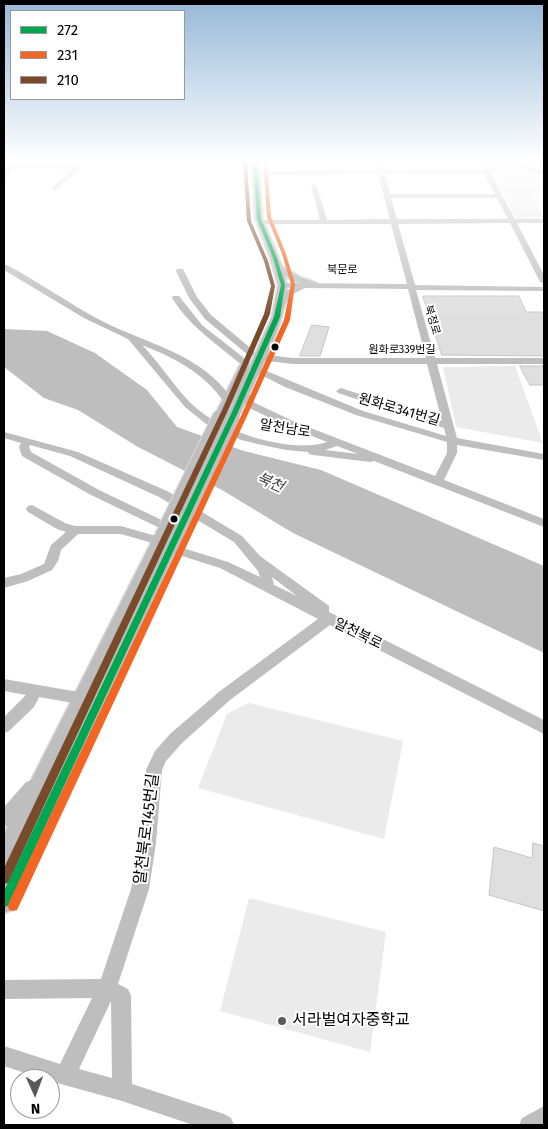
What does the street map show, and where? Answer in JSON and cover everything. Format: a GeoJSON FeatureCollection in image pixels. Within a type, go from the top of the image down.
{"type":"FeatureCollection","features":[{"type":"Feature","properties":{"kind":"main road"},"geometry":{"type":"LineString","coordinates":[[252,214],[253,221],[279,284],[255,355]]}},
{"type":"Feature","properties":{"kind":"main road"},"geometry":{"type":"LineString","coordinates":[[4,902],[90,700],[280,305],[279,268],[260,222],[259,214]]}},
{"type":"Feature","properties":{"kind":"main road"},"geometry":{"type":"LineString","coordinates":[[279,268],[297,279],[311,284]]}},
{"type":"Feature","properties":{"kind":"main road"},"geometry":{"type":"LineString","coordinates":[[164,545],[166,527],[233,403]]}},
{"type":"Feature","properties":{"kind":"main road"},"geometry":{"type":"LineString","coordinates":[[4,856],[47,767],[90,700]]}},
{"type":"Feature","properties":{"kind":"street"},"geometry":{"type":"LineString","coordinates":[[322,214],[324,222]]}},
{"type":"Feature","properties":{"kind":"street","name":"북정로"},"geometry":{"type":"LineString","coordinates":[[392,214],[452,439],[452,453],[437,482]]}},
{"type":"Feature","properties":{"kind":"street"},"geometry":{"type":"LineString","coordinates":[[508,214],[544,282]]}},
{"type":"Feature","properties":{"kind":"street"},"geometry":{"type":"LineString","coordinates":[[260,222],[544,221]]}},
{"type":"Feature","properties":{"kind":"street"},"geometry":{"type":"LineString","coordinates":[[4,267],[25,277],[85,315],[128,336],[181,358],[233,403],[544,523]]}},
{"type":"Feature","properties":{"kind":"street"},"geometry":{"type":"LineString","coordinates":[[180,271],[193,298],[203,310],[255,355]]}},
{"type":"Feature","properties":{"kind":"street","name":"북문로"},"geometry":{"type":"LineString","coordinates":[[279,284],[544,289]]}},
{"type":"Feature","properties":{"kind":"street"},"geometry":{"type":"LineString","coordinates":[[280,305],[293,289],[311,284]]}},
{"type":"Feature","properties":{"kind":"street","name":"원화로341번길"},"geometry":{"type":"LineString","coordinates":[[176,298],[190,317],[214,340],[250,366],[330,404],[414,430],[500,450],[544,457]]}},
{"type":"Feature","properties":{"kind":"street","name":"알천남로"},"geometry":{"type":"LineString","coordinates":[[128,336],[165,376],[187,405],[212,424],[251,438],[296,448],[319,448],[338,442]]}},
{"type":"Feature","properties":{"kind":"street","name":"원화로339번길"},"geometry":{"type":"LineString","coordinates":[[255,355],[293,361],[544,361]]}},
{"type":"Feature","properties":{"kind":"street"},"geometry":{"type":"LineString","coordinates":[[165,376],[167,366],[181,358]]}},
{"type":"Feature","properties":{"kind":"street"},"geometry":{"type":"LineString","coordinates":[[233,403],[239,390]]}},
{"type":"Feature","properties":{"kind":"street"},"geometry":{"type":"LineString","coordinates":[[341,391],[448,426]]}},
{"type":"Feature","properties":{"kind":"street"},"geometry":{"type":"LineString","coordinates":[[4,435],[74,454],[162,494],[238,539],[264,569],[269,589]]}},
{"type":"Feature","properties":{"kind":"street"},"geometry":{"type":"LineString","coordinates":[[4,442],[47,469],[166,527]]}},
{"type":"Feature","properties":{"kind":"street"},"geometry":{"type":"LineString","coordinates":[[27,442],[24,448],[30,457]]}},
{"type":"Feature","properties":{"kind":"street"},"geometry":{"type":"LineString","coordinates":[[30,457],[52,447]]}},
{"type":"Feature","properties":{"kind":"street"},"geometry":{"type":"LineString","coordinates":[[296,448],[326,455],[387,462]]}},
{"type":"Feature","properties":{"kind":"street"},"geometry":{"type":"LineString","coordinates":[[32,509],[61,526],[75,530]]}},
{"type":"Feature","properties":{"kind":"street"},"geometry":{"type":"LineString","coordinates":[[4,583],[24,578],[48,567],[52,561],[54,548],[75,530]]}},
{"type":"Feature","properties":{"kind":"street","name":"알천북로"},"geometry":{"type":"LineString","coordinates":[[75,530],[121,530],[229,568],[544,727]]}},
{"type":"Feature","properties":{"kind":"street"},"geometry":{"type":"LineString","coordinates":[[229,568],[244,568],[251,564],[255,557]]}},
{"type":"Feature","properties":{"kind":"street"},"geometry":{"type":"LineString","coordinates":[[255,557],[356,633]]}},
{"type":"Feature","properties":{"kind":"street","name":"알천북로145번길"},"geometry":{"type":"LineString","coordinates":[[65,1076],[106,988],[140,889],[148,843],[154,770],[157,760],[174,741],[226,693],[328,619]]}},
{"type":"Feature","properties":{"kind":"street"},"geometry":{"type":"LineString","coordinates":[[4,684],[90,700]]}},
{"type":"Feature","properties":{"kind":"street"},"geometry":{"type":"LineString","coordinates":[[4,726],[29,703],[35,690]]}},
{"type":"Feature","properties":{"kind":"street"},"geometry":{"type":"LineString","coordinates":[[4,820],[47,767]]}},
{"type":"Feature","properties":{"kind":"street"},"geometry":{"type":"LineString","coordinates":[[4,989],[106,988],[121,996],[122,1092]]}},
{"type":"Feature","properties":{"kind":"street"},"geometry":{"type":"LineString","coordinates":[[4,1056],[224,1125]]}},
{"type":"Feature","properties":{"kind":"street"},"geometry":{"type":"LineString","coordinates":[[529,1125],[544,1116]]}},
{"type":"Feature","properties":{"kind":"shaded area"},"geometry":{"type":"Polygon","coordinates":[[[514,214],[542,214],[544,218],[517,219],[514,214]]]}},
{"type":"Feature","properties":{"kind":"shaded area"},"geometry":{"type":"Polygon","coordinates":[[[515,366],[543,443],[456,427],[443,367],[515,366]]]}},
{"type":"Feature","properties":{"kind":"shaded area"},"geometry":{"type":"Polygon","coordinates":[[[249,703],[403,741],[384,839],[198,788],[227,714],[249,703]]]}},
{"type":"Feature","properties":{"kind":"shaded area"},"geometry":{"type":"Polygon","coordinates":[[[249,898],[386,932],[370,1052],[220,1011],[249,898]]]}},
{"type":"Feature","properties":{"kind":"water","name":"북천"},"geometry":{"type":"Polygon","coordinates":[[[4,329],[47,331],[95,353],[147,390],[177,427],[244,451],[321,470],[544,566],[544,653],[293,533],[222,490],[138,447],[78,410],[44,398],[4,367],[4,329]]]}},
{"type":"Feature","properties":{"kind":"building"},"geometry":{"type":"Polygon","coordinates":[[[423,296],[519,296],[526,312],[542,312],[544,316],[544,356],[442,355],[423,296]]]}},
{"type":"Feature","properties":{"kind":"building"},"geometry":{"type":"Polygon","coordinates":[[[312,325],[329,327],[320,356],[300,356],[312,325]]]}},
{"type":"Feature","properties":{"kind":"building"},"geometry":{"type":"Polygon","coordinates":[[[520,366],[544,366],[544,385],[530,385],[520,366]]]}},
{"type":"Feature","properties":{"kind":"building"},"geometry":{"type":"Polygon","coordinates":[[[533,843],[544,846],[544,911],[489,895],[494,847],[532,858],[533,843]]]}},
{"type":"Feature","properties":{"kind":"transit line","name":"210"},"geometry":{"type":"LineString","coordinates":[[4,879],[226,408],[267,314],[273,286],[266,261],[249,221],[249,214]]}},
{"type":"Feature","properties":{"kind":"transit line","name":"272"},"geometry":{"type":"LineString","coordinates":[[4,902],[235,412],[277,317],[283,285],[259,214]]}},
{"type":"Feature","properties":{"kind":"transit line","name":"231"},"geometry":{"type":"LineString","coordinates":[[13,906],[244,416],[287,320],[293,284],[269,214]]}},
{"type":"Feature","properties":{"kind":"place","name":"서라벌여자중학교"},"geometry":{"type":"Point","coordinates":[282,1021]}}]}
